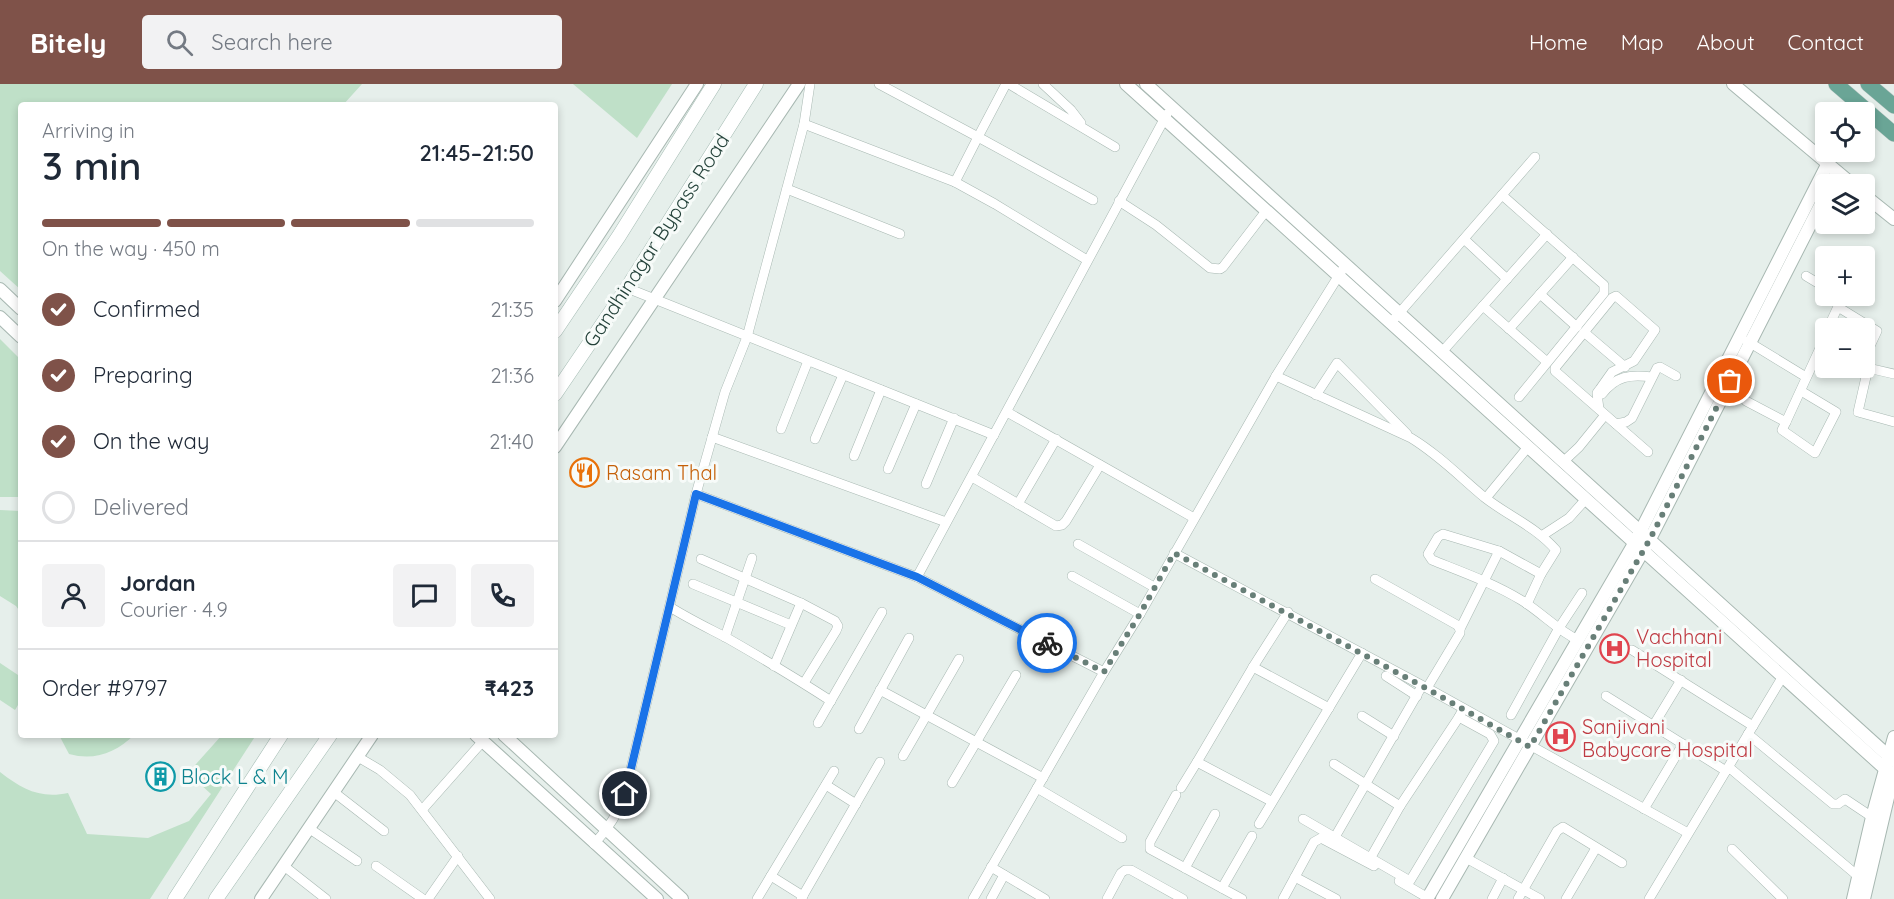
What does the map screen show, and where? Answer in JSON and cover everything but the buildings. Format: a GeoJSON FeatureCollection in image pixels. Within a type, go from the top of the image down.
{"type":"FeatureCollection","features":[{"type":"Feature","properties":{"kind":"main road","name":"Gandhinagar Bypass Road"},"geometry":{"type":"LineString","coordinates":[[558,327],[619,236],[714,84]]}},
{"type":"Feature","properties":{"kind":"main road","name":"Gandhinagar Bypass Road"},"geometry":{"type":"LineString","coordinates":[[558,390],[627,288],[756,84]]}},
{"type":"Feature","properties":{"kind":"main road"},"geometry":{"type":"LineString","coordinates":[[1836,84],[1894,134]]}},
{"type":"Feature","properties":{"kind":"main road"},"geometry":{"type":"LineString","coordinates":[[1870,85],[1894,106]]}},
{"type":"Feature","properties":{"kind":"main road"},"geometry":{"type":"LineString","coordinates":[[175,899],[280,738]]}},
{"type":"Feature","properties":{"kind":"main road"},"geometry":{"type":"LineString","coordinates":[[216,899],[328,738]]}},
{"type":"Feature","properties":{"kind":"street"},"geometry":{"type":"LineString","coordinates":[[558,296],[697,84]]}},
{"type":"Feature","properties":{"kind":"street"},"geometry":{"type":"LineString","coordinates":[[558,443],[799,84]]}},
{"type":"Feature","properties":{"kind":"street"},"geometry":{"type":"LineString","coordinates":[[594,844],[608,830],[625,794],[696,494],[724,392],[747,337],[788,189],[804,124],[810,84]]}},
{"type":"Feature","properties":{"kind":"street"},"geometry":{"type":"LineString","coordinates":[[879,84],[1093,200]]}},
{"type":"Feature","properties":{"kind":"street"},"geometry":{"type":"LineString","coordinates":[[955,182],[1008,84],[1115,147]]}},
{"type":"Feature","properties":{"kind":"street"},"geometry":{"type":"LineString","coordinates":[[1043,84],[1071,110],[1083,127]]}},
{"type":"Feature","properties":{"kind":"street"},"geometry":{"type":"LineString","coordinates":[[1126,84],[1338,276],[1442,352],[1563,462],[1783,676],[1892,769]]}},
{"type":"Feature","properties":{"kind":"street"},"geometry":{"type":"LineString","coordinates":[[1146,84],[1346,264],[1395,318],[1528,447],[1586,499],[1642,540],[1892,769]]}},
{"type":"Feature","properties":{"kind":"street"},"geometry":{"type":"LineString","coordinates":[[1733,84],[1840,174]]}},
{"type":"Feature","properties":{"kind":"street"},"geometry":{"type":"LineString","coordinates":[[917,577],[1171,106]]}},
{"type":"Feature","properties":{"kind":"street"},"geometry":{"type":"LineString","coordinates":[[804,124],[955,182],[1087,260]]}},
{"type":"Feature","properties":{"kind":"street"},"geometry":{"type":"LineString","coordinates":[[1395,318],[1535,157]]}},
{"type":"Feature","properties":{"kind":"street"},"geometry":{"type":"LineString","coordinates":[[1831,174],[1832,168]]}},
{"type":"Feature","properties":{"kind":"street"},"geometry":{"type":"LineString","coordinates":[[1283,899],[1314,842],[1321,838],[1375,866],[1428,898],[1525,744],[1642,540],[1832,168]]}},
{"type":"Feature","properties":{"kind":"street"},"geometry":{"type":"LineString","coordinates":[[788,189],[900,234]]}},
{"type":"Feature","properties":{"kind":"street"},"geometry":{"type":"LineString","coordinates":[[1502,195],[1604,285],[1606,289],[1604,293],[1555,371],[1648,452]]}},
{"type":"Feature","properties":{"kind":"street"},"geometry":{"type":"LineString","coordinates":[[1119,201],[1214,268],[1223,267],[1266,211]]}},
{"type":"Feature","properties":{"kind":"street"},"geometry":{"type":"LineString","coordinates":[[1875,202],[1891,212]]}},
{"type":"Feature","properties":{"kind":"street"},"geometry":{"type":"LineString","coordinates":[[1789,254],[1815,212]]}},
{"type":"Feature","properties":{"kind":"street"},"geometry":{"type":"LineString","coordinates":[[1442,352],[1547,234]]}},
{"type":"Feature","properties":{"kind":"street"},"geometry":{"type":"LineString","coordinates":[[1464,238],[1507,279]]}},
{"type":"Feature","properties":{"kind":"street"},"geometry":{"type":"LineString","coordinates":[[1509,329],[1573,257]]}},
{"type":"Feature","properties":{"kind":"street"},"geometry":{"type":"LineString","coordinates":[[973,899],[1276,376],[1346,264]]}},
{"type":"Feature","properties":{"kind":"street"},"geometry":{"type":"LineString","coordinates":[[1806,276],[1815,281]]}},
{"type":"Feature","properties":{"kind":"street"},"geometry":{"type":"LineString","coordinates":[[627,288],[994,435]]}},
{"type":"Feature","properties":{"kind":"street"},"geometry":{"type":"LineString","coordinates":[[0,289],[18,306]]}},
{"type":"Feature","properties":{"kind":"street"},"geometry":{"type":"LineString","coordinates":[[1540,294],[1625,367]]}},
{"type":"Feature","properties":{"kind":"street"},"geometry":{"type":"LineString","coordinates":[[1519,397],[1547,362],[1616,296],[1655,330],[1634,361],[1612,372],[1597,393],[1602,412],[1579,447],[1563,462]]}},
{"type":"Feature","properties":{"kind":"street"},"geometry":{"type":"LineString","coordinates":[[1483,306],[1547,362]]}},
{"type":"Feature","properties":{"kind":"street"},"geometry":{"type":"LineString","coordinates":[[1833,318],[1838,307],[1856,318]]}},
{"type":"Feature","properties":{"kind":"street"},"geometry":{"type":"LineString","coordinates":[[0,317],[18,335]]}},
{"type":"Feature","properties":{"kind":"street"},"geometry":{"type":"LineString","coordinates":[[1744,340],[1806,377]]}},
{"type":"Feature","properties":{"kind":"street"},"geometry":{"type":"LineString","coordinates":[[781,429],[808,361]]}},
{"type":"Feature","properties":{"kind":"street"},"geometry":{"type":"LineString","coordinates":[[1316,395],[1336,363],[1411,438]]}},
{"type":"Feature","properties":{"kind":"street"},"geometry":{"type":"LineString","coordinates":[[1801,391],[1836,412],[1815,453],[1782,430],[1806,377],[1815,364]]}},
{"type":"Feature","properties":{"kind":"street"},"geometry":{"type":"LineString","coordinates":[[1616,424],[1632,418],[1657,368],[1676,376]]}},
{"type":"Feature","properties":{"kind":"street"},"geometry":{"type":"LineString","coordinates":[[1894,374],[1868,368],[1858,412],[1894,422]]}},
{"type":"Feature","properties":{"kind":"street"},"geometry":{"type":"LineString","coordinates":[[815,439],[843,375]]}},
{"type":"Feature","properties":{"kind":"street"},"geometry":{"type":"LineString","coordinates":[[1276,376],[1411,438],[1427,448],[1486,498],[1543,535],[1556,550],[1541,574],[1527,604]]}},
{"type":"Feature","properties":{"kind":"street"},"geometry":{"type":"LineString","coordinates":[[1599,398],[1616,380],[1631,376],[1652,377]]}},
{"type":"Feature","properties":{"kind":"street"},"geometry":{"type":"LineString","coordinates":[[854,456],[881,390]]}},
{"type":"Feature","properties":{"kind":"street"},"geometry":{"type":"LineString","coordinates":[[1746,401],[1786,422]]}},
{"type":"Feature","properties":{"kind":"street"},"geometry":{"type":"LineString","coordinates":[[888,469],[916,404]]}},
{"type":"Feature","properties":{"kind":"street"},"geometry":{"type":"LineString","coordinates":[[1007,411],[1194,518]]}},
{"type":"Feature","properties":{"kind":"street"},"geometry":{"type":"LineString","coordinates":[[926,484],[954,418]]}},
{"type":"Feature","properties":{"kind":"street"},"geometry":{"type":"LineString","coordinates":[[712,437],[946,522]]}},
{"type":"Feature","properties":{"kind":"street"},"geometry":{"type":"LineString","coordinates":[[1018,504],[1056,439]]}},
{"type":"Feature","properties":{"kind":"street"},"geometry":{"type":"LineString","coordinates":[[1486,498],[1528,447]]}},
{"type":"Feature","properties":{"kind":"street"},"geometry":{"type":"LineString","coordinates":[[972,477],[1056,526],[1062,525],[1100,465]]}},
{"type":"Feature","properties":{"kind":"street"},"geometry":{"type":"LineString","coordinates":[[696,494],[917,577],[1104,672]]}},
{"type":"Feature","properties":{"kind":"street"},"geometry":{"type":"LineString","coordinates":[[1543,535],[1569,518],[1586,499]]}},
{"type":"Feature","properties":{"kind":"street"},"geometry":{"type":"LineString","coordinates":[[1541,574],[1499,551],[1443,534],[1438,537],[1428,554],[1432,560],[1485,582],[1527,604],[1566,634],[1578,640]]}},
{"type":"Feature","properties":{"kind":"street"},"geometry":{"type":"LineString","coordinates":[[1442,899],[1466,858],[1578,640],[1642,540]]}},
{"type":"Feature","properties":{"kind":"street"},"geometry":{"type":"LineString","coordinates":[[1078,544],[1154,587]]}},
{"type":"Feature","properties":{"kind":"street"},"geometry":{"type":"LineString","coordinates":[[1335,837],[1417,696],[1460,633],[1499,551]]}},
{"type":"Feature","properties":{"kind":"street"},"geometry":{"type":"LineString","coordinates":[[1174,553],[1425,687],[1490,734],[1494,741],[1410,881],[1303,819]]}},
{"type":"Feature","properties":{"kind":"street"},"geometry":{"type":"LineString","coordinates":[[725,638],[752,558]]}},
{"type":"Feature","properties":{"kind":"street"},"geometry":{"type":"LineString","coordinates":[[700,559],[801,603],[835,621],[838,626],[833,638],[804,683]]}},
{"type":"Feature","properties":{"kind":"street"},"geometry":{"type":"LineString","coordinates":[[1072,576],[1140,614]]}},
{"type":"Feature","properties":{"kind":"street"},"geometry":{"type":"LineString","coordinates":[[1376,579],[1457,625],[1460,629]]}},
{"type":"Feature","properties":{"kind":"street"},"geometry":{"type":"LineString","coordinates":[[693,584],[791,625]]}},
{"type":"Feature","properties":{"kind":"street"},"geometry":{"type":"LineString","coordinates":[[1511,715],[1559,628],[1582,593]]}},
{"type":"Feature","properties":{"kind":"street"},"geometry":{"type":"LineString","coordinates":[[774,666],[801,603]]}},
{"type":"Feature","properties":{"kind":"street"},"geometry":{"type":"LineString","coordinates":[[670,607],[804,683],[831,701]]}},
{"type":"Feature","properties":{"kind":"street"},"geometry":{"type":"LineString","coordinates":[[818,723],[882,612]]}},
{"type":"Feature","properties":{"kind":"street"},"geometry":{"type":"LineString","coordinates":[[1242,899],[1153,851],[1149,846],[1178,792],[1288,612]]}},
{"type":"Feature","properties":{"kind":"street"},"geometry":{"type":"LineString","coordinates":[[859,729],[909,638]]}},
{"type":"Feature","properties":{"kind":"street"},"geometry":{"type":"LineString","coordinates":[[1632,650],[1681,680],[1751,730],[1833,804],[1839,804],[1845,799],[1872,817]]}},
{"type":"Feature","properties":{"kind":"street"},"geometry":{"type":"LineString","coordinates":[[1259,824],[1362,653]]}},
{"type":"Feature","properties":{"kind":"street"},"geometry":{"type":"LineString","coordinates":[[903,756],[959,659]]}},
{"type":"Feature","properties":{"kind":"street"},"geometry":{"type":"LineString","coordinates":[[1253,667],[1329,708]]}},
{"type":"Feature","properties":{"kind":"street"},"geometry":{"type":"LineString","coordinates":[[952,783],[1016,675]]}},
{"type":"Feature","properties":{"kind":"street"},"geometry":{"type":"LineString","coordinates":[[1386,676],[1417,696]]}},
{"type":"Feature","properties":{"kind":"street"},"geometry":{"type":"LineString","coordinates":[[1649,899],[1783,676]]}},
{"type":"Feature","properties":{"kind":"street"},"geometry":{"type":"LineString","coordinates":[[1653,726],[1681,680]]}},
{"type":"Feature","properties":{"kind":"street"},"geometry":{"type":"LineString","coordinates":[[880,690],[1042,778]]}},
{"type":"Feature","properties":{"kind":"street"},"geometry":{"type":"LineString","coordinates":[[1606,696],[1728,770],[1858,877]]}},
{"type":"Feature","properties":{"kind":"street"},"geometry":{"type":"LineString","coordinates":[[1461,713],[1525,744],[1688,833]]}},
{"type":"Feature","properties":{"kind":"street"},"geometry":{"type":"LineString","coordinates":[[1371,857],[1400,806],[1461,713]]}},
{"type":"Feature","properties":{"kind":"street"},"geometry":{"type":"LineString","coordinates":[[1362,716],[1394,736]]}},
{"type":"Feature","properties":{"kind":"street"},"geometry":{"type":"LineString","coordinates":[[1864,899],[1892,769],[1894,737]]}},
{"type":"Feature","properties":{"kind":"street"},"geometry":{"type":"LineString","coordinates":[[261,899],[335,793],[370,738]]}},
{"type":"Feature","properties":{"kind":"street"},"geometry":{"type":"LineString","coordinates":[[422,810],[480,738],[657,899]]}},
{"type":"Feature","properties":{"kind":"street"},"geometry":{"type":"LineString","coordinates":[[507,738],[682,899]]}},
{"type":"Feature","properties":{"kind":"street"},"geometry":{"type":"LineString","coordinates":[[1644,809],[1683,744]]}},
{"type":"Feature","properties":{"kind":"street"},"geometry":{"type":"LineString","coordinates":[[358,757],[398,783],[422,810],[490,899]]}},
{"type":"Feature","properties":{"kind":"street"},"geometry":{"type":"LineString","coordinates":[[771,876],[802,897],[880,762]]}},
{"type":"Feature","properties":{"kind":"street"},"geometry":{"type":"LineString","coordinates":[[1197,762],[1271,801]]}},
{"type":"Feature","properties":{"kind":"street"},"geometry":{"type":"LineString","coordinates":[[1334,764],[1400,806]]}},
{"type":"Feature","properties":{"kind":"street"},"geometry":{"type":"LineString","coordinates":[[1853,899],[1872,817],[1892,769]]}},
{"type":"Feature","properties":{"kind":"street"},"geometry":{"type":"LineString","coordinates":[[757,899],[834,771]]}},
{"type":"Feature","properties":{"kind":"street"},"geometry":{"type":"LineString","coordinates":[[826,785],[856,804]]}},
{"type":"Feature","properties":{"kind":"street"},"geometry":{"type":"LineString","coordinates":[[1037,788],[1122,838]]}},
{"type":"Feature","properties":{"kind":"street"},"geometry":{"type":"LineString","coordinates":[[335,793],[384,831]]}},
{"type":"Feature","properties":{"kind":"street"},"geometry":{"type":"LineString","coordinates":[[1185,868],[1215,814]]}},
{"type":"Feature","properties":{"kind":"street"},"geometry":{"type":"LineString","coordinates":[[1518,899],[1560,828],[1563,827],[1622,863]]}},
{"type":"Feature","properties":{"kind":"street"},"geometry":{"type":"LineString","coordinates":[[310,829],[357,861]]}},
{"type":"Feature","properties":{"kind":"street"},"geometry":{"type":"LineString","coordinates":[[1222,888],[1252,836]]}},
{"type":"Feature","properties":{"kind":"street"},"geometry":{"type":"LineString","coordinates":[[1566,899],[1596,848]]}},
{"type":"Feature","properties":{"kind":"street"},"geometry":{"type":"LineString","coordinates":[[1732,849],[1783,899]]}},
{"type":"Feature","properties":{"kind":"street"},"geometry":{"type":"LineString","coordinates":[[428,899],[458,856]]}},
{"type":"Feature","properties":{"kind":"street"},"geometry":{"type":"LineString","coordinates":[[1466,858],[1540,899]]}},
{"type":"Feature","properties":{"kind":"street"},"geometry":{"type":"LineString","coordinates":[[284,866],[326,899]]}},
{"type":"Feature","properties":{"kind":"street"},"geometry":{"type":"LineString","coordinates":[[376,866],[423,899]]}},
{"type":"Feature","properties":{"kind":"street"},"geometry":{"type":"LineString","coordinates":[[991,867],[1045,899]]}},
{"type":"Feature","properties":{"kind":"street"},"geometry":{"type":"LineString","coordinates":[[1107,899],[1121,873],[1125,870],[1131,870],[1183,899]]}},
{"type":"Feature","properties":{"kind":"street"},"geometry":{"type":"LineString","coordinates":[[990,899],[1004,875]]}},
{"type":"Feature","properties":{"kind":"street"},"geometry":{"type":"LineString","coordinates":[[1295,877],[1336,899]]}},
{"type":"Feature","properties":{"kind":"street"},"geometry":{"type":"LineString","coordinates":[[1492,899],[1503,878]]}},
{"type":"Feature","properties":{"kind":"green space"},"geometry":{"type":"Polygon","coordinates":[[[0,84],[362,84],[346,102],[18,102],[18,287],[0,271],[0,84]]]}},
{"type":"Feature","properties":{"kind":"green space"},"geometry":{"type":"Polygon","coordinates":[[[573,84],[672,84],[637,138],[573,84]]]}},
{"type":"Feature","properties":{"kind":"green space"},"geometry":{"type":"Polygon","coordinates":[[[0,339],[18,357],[18,497],[0,497],[0,339]]]}},
{"type":"Feature","properties":{"kind":"green space"},"geometry":{"type":"Polygon","coordinates":[[[0,510],[18,511],[18,609],[0,596],[0,510]]]}},
{"type":"Feature","properties":{"kind":"green space"},"geometry":{"type":"Polygon","coordinates":[[[0,663],[18,675],[18,705],[15,710],[0,700],[0,663]]]}},
{"type":"Feature","properties":{"kind":"green space"},"geometry":{"type":"Polygon","coordinates":[[[61,738],[130,738],[120,747],[104,754],[87,757],[69,754],[61,738]]]}},
{"type":"Feature","properties":{"kind":"green space"},"geometry":{"type":"Polygon","coordinates":[[[219,738],[254,738],[150,899],[0,899],[0,772],[32,791],[49,795],[68,793],[87,834],[148,838],[189,821],[211,794],[188,773],[219,738]]]}},
{"type":"Feature","properties":{"kind":"way so far"},"geometry":{"type":"LineString","coordinates":[[1047,643],[1104,672],[1174,553],[1288,612],[1530,747],[1650,539],[1730,381]]}},
{"type":"Feature","properties":{"kind":"place","name":"Rasam Thal"},"geometry":{"type":"Point","coordinates":[585,472]}},
{"type":"Feature","properties":{"kind":"place","name":"Vachhani Hospital"},"geometry":{"type":"Point","coordinates":[1615,648]}},
{"type":"Feature","properties":{"kind":"place","name":"Sanjivani Babycare Hospital"},"geometry":{"type":"Point","coordinates":[1561,737]}},
{"type":"Feature","properties":{"kind":"place","name":"Block L & M"},"geometry":{"type":"Point","coordinates":[160,776]}},
{"type":"Feature","properties":{"kind":"route"},"geometry":{"type":"LineString","coordinates":[[625,794],[696,494],[917,577],[1047,643]]}}]}
